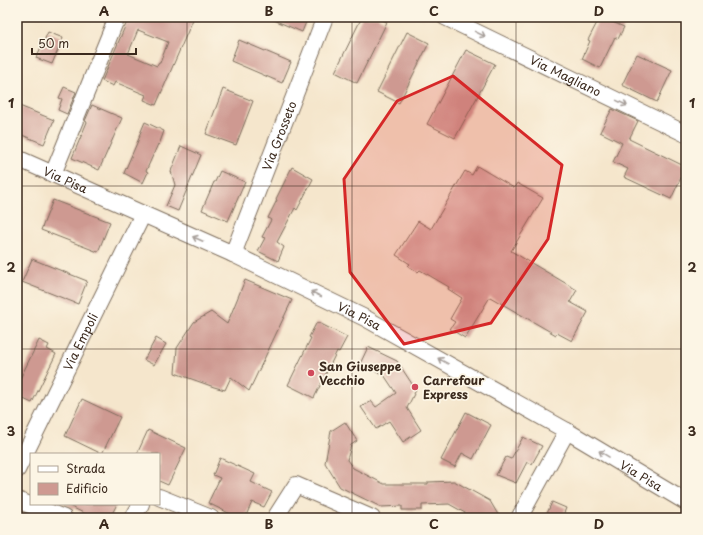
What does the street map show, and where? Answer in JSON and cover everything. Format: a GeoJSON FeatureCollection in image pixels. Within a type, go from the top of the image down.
{"type":"FeatureCollection","features":[{"type":"Feature","properties":{"kind":"street"},"geometry":{"type":"LineString","coordinates":[[53,174],[117,17]]}},
{"type":"Feature","properties":{"kind":"street","name":"Via Grosseto"},"geometry":{"type":"LineString","coordinates":[[233,254],[325,17]]}},
{"type":"Feature","properties":{"kind":"street","name":"Via Magliano"},"geometry":{"type":"LineString","coordinates":[[445,17],[686,134]]}},
{"type":"Feature","properties":{"kind":"street","name":"Via Pisa"},"geometry":{"type":"LineString","coordinates":[[17,158],[233,254],[365,318],[567,431],[686,502]]}},
{"type":"Feature","properties":{"kind":"street","name":"Via Empoli"},"geometry":{"type":"LineString","coordinates":[[17,470],[143,214]]}},
{"type":"Feature","properties":{"kind":"street"},"geometry":{"type":"LineString","coordinates":[[519,518],[567,431]]}},
{"type":"Feature","properties":{"kind":"street"},"geometry":{"type":"LineString","coordinates":[[275,518],[296,485],[372,518]]}},
{"type":"Feature","properties":{"kind":"street"},"geometry":{"type":"LineString","coordinates":[[160,497],[211,518]]}},
{"type":"Feature","properties":{"kind":"street"},"geometry":{"type":"LineString","coordinates":[[17,500],[30,505]]}},
{"type":"Feature","properties":{"kind":"street"},"geometry":{"type":"LineString","coordinates":[[30,505],[64,518]]}},
{"type":"Feature","properties":{"kind":"street"},"geometry":{"type":"LineString","coordinates":[[133,518],[140,505]]}},
{"type":"Feature","properties":{"kind":"highlighted area"},"geometry":{"type":"Polygon","coordinates":[[[453,76],[562,165],[548,239],[491,323],[404,344],[350,272],[344,179],[397,101],[453,76]]]}},
{"type":"Feature","properties":{"kind":"building"},"geometry":{"type":"Polygon","coordinates":[[[129,17],[194,17],[156,105],[144,100],[146,95],[115,82],[113,86],[102,81],[129,17]],[[138,30],[128,54],[157,66],[160,63],[168,42],[138,30]]]}},
{"type":"Feature","properties":{"kind":"building"},"geometry":{"type":"Polygon","coordinates":[[[267,17],[308,17],[302,32],[267,17]]]}},
{"type":"Feature","properties":{"kind":"building"},"geometry":{"type":"Polygon","coordinates":[[[362,17],[377,17],[387,22],[357,83],[335,72],[362,17]]]}},
{"type":"Feature","properties":{"kind":"building"},"geometry":{"type":"Polygon","coordinates":[[[600,17],[612,17],[610,21],[624,27],[618,39],[615,37],[600,68],[582,59],[590,41],[588,40],[600,17]]]}},
{"type":"Feature","properties":{"kind":"building"},"geometry":{"type":"Polygon","coordinates":[[[48,32],[63,38],[52,64],[36,58],[48,32]]]}},
{"type":"Feature","properties":{"kind":"building"},"geometry":{"type":"Polygon","coordinates":[[[407,32],[429,43],[399,103],[377,92],[407,32]]]}},
{"type":"Feature","properties":{"kind":"building"},"geometry":{"type":"Polygon","coordinates":[[[239,40],[291,62],[282,83],[231,61],[239,40]]]}},
{"type":"Feature","properties":{"kind":"building"},"geometry":{"type":"Polygon","coordinates":[[[466,50],[495,64],[455,138],[427,124],[466,50]]]}},
{"type":"Feature","properties":{"kind":"building"},"geometry":{"type":"Polygon","coordinates":[[[637,54],[672,70],[657,102],[622,85],[637,54]]]}},
{"type":"Feature","properties":{"kind":"building"},"geometry":{"type":"Polygon","coordinates":[[[64,87],[76,92],[67,114],[58,110],[62,99],[59,98],[64,87]]]}},
{"type":"Feature","properties":{"kind":"building"},"geometry":{"type":"Polygon","coordinates":[[[223,89],[253,101],[236,145],[206,134],[223,89]]]}},
{"type":"Feature","properties":{"kind":"building"},"geometry":{"type":"Polygon","coordinates":[[[17,105],[54,120],[44,144],[17,133],[17,105]]]}},
{"type":"Feature","properties":{"kind":"building"},"geometry":{"type":"Polygon","coordinates":[[[92,105],[122,118],[99,170],[72,158],[87,122],[85,121],[92,105]]]}},
{"type":"Feature","properties":{"kind":"building"},"geometry":{"type":"Polygon","coordinates":[[[612,109],[638,121],[629,139],[686,167],[671,199],[624,177],[628,169],[613,162],[622,143],[600,132],[612,109]]]}},
{"type":"Feature","properties":{"kind":"building"},"geometry":{"type":"Polygon","coordinates":[[[145,122],[164,131],[146,171],[148,172],[143,183],[124,173],[145,122]]]}},
{"type":"Feature","properties":{"kind":"building"},"geometry":{"type":"Polygon","coordinates":[[[181,146],[201,155],[178,211],[166,206],[175,185],[171,171],[181,146]]]}},
{"type":"Feature","properties":{"kind":"building"},"geometry":{"type":"Polygon","coordinates":[[[477,166],[514,188],[517,183],[543,198],[511,251],[577,290],[570,302],[588,312],[572,341],[557,333],[556,335],[490,297],[465,338],[450,329],[455,322],[450,319],[462,298],[448,289],[449,287],[420,270],[418,272],[408,266],[410,264],[396,255],[418,221],[431,229],[465,171],[472,175],[477,166]]]}},
{"type":"Feature","properties":{"kind":"building"},"geometry":{"type":"Polygon","coordinates":[[[292,167],[313,179],[297,210],[295,208],[277,242],[284,247],[278,261],[258,251],[265,238],[262,237],[271,220],[268,218],[292,167]]]}},
{"type":"Feature","properties":{"kind":"building"},"geometry":{"type":"Polygon","coordinates":[[[220,171],[245,182],[228,221],[202,210],[220,171]]]}},
{"type":"Feature","properties":{"kind":"building"},"geometry":{"type":"Polygon","coordinates":[[[53,200],[110,222],[98,252],[41,230],[53,200]]]}},
{"type":"Feature","properties":{"kind":"building"},"geometry":{"type":"Polygon","coordinates":[[[32,259],[87,281],[78,304],[22,282],[32,259]]]}},
{"type":"Feature","properties":{"kind":"building"},"geometry":{"type":"Polygon","coordinates":[[[245,280],[292,300],[249,391],[231,377],[225,390],[175,373],[177,348],[194,322],[211,312],[227,324],[245,280]]]}},
{"type":"Feature","properties":{"kind":"building"},"geometry":{"type":"Polygon","coordinates":[[[317,322],[347,337],[339,352],[337,351],[314,398],[288,385],[311,338],[309,337],[317,322]]]}},
{"type":"Feature","properties":{"kind":"building"},"geometry":{"type":"Polygon","coordinates":[[[156,338],[166,344],[154,365],[144,360],[156,338]]]}},
{"type":"Feature","properties":{"kind":"building"},"geometry":{"type":"Polygon","coordinates":[[[39,340],[49,345],[47,349],[56,354],[32,403],[17,396],[17,385],[39,340]]]}},
{"type":"Feature","properties":{"kind":"building"},"geometry":{"type":"Polygon","coordinates":[[[368,347],[397,361],[416,390],[407,408],[421,430],[403,442],[389,421],[376,429],[361,407],[371,401],[376,407],[396,393],[384,375],[360,364],[368,347]]]}},
{"type":"Feature","properties":{"kind":"building"},"geometry":{"type":"Polygon","coordinates":[[[82,399],[120,417],[102,453],[65,436],[82,399]]]}},
{"type":"Feature","properties":{"kind":"building"},"geometry":{"type":"Polygon","coordinates":[[[466,412],[491,425],[473,459],[462,453],[455,467],[441,460],[466,412]]]}},
{"type":"Feature","properties":{"kind":"building"},"geometry":{"type":"Polygon","coordinates":[[[345,422],[357,441],[351,445],[347,460],[353,468],[384,484],[428,484],[428,482],[454,481],[490,501],[500,518],[474,518],[449,504],[422,505],[422,510],[402,510],[402,506],[381,507],[340,487],[325,463],[331,431],[345,422]]]}},
{"type":"Feature","properties":{"kind":"building"},"geometry":{"type":"Polygon","coordinates":[[[148,430],[186,448],[168,485],[160,481],[160,453],[137,453],[148,430]]]}},
{"type":"Feature","properties":{"kind":"building"},"geometry":{"type":"Polygon","coordinates":[[[523,437],[542,446],[532,464],[527,462],[516,483],[496,475],[506,457],[511,459],[523,437]]]}},
{"type":"Feature","properties":{"kind":"building"},"geometry":{"type":"Polygon","coordinates":[[[220,458],[255,474],[251,482],[272,492],[264,507],[252,502],[245,518],[239,518],[208,503],[220,478],[213,475],[220,458]]]}},
{"type":"Feature","properties":{"kind":"building"},"geometry":{"type":"Polygon","coordinates":[[[552,502],[566,508],[562,518],[545,518],[552,502]]]}},
{"type":"Feature","properties":{"kind":"building"},"geometry":{"type":"Polygon","coordinates":[[[67,505],[116,505],[110,518],[94,518],[67,505]]]}},
{"type":"Feature","properties":{"kind":"place","name":"San Giuseppe Vecchio"},"geometry":{"type":"Point","coordinates":[311,373]}},
{"type":"Feature","properties":{"kind":"place","name":"Carrefour Express"},"geometry":{"type":"Point","coordinates":[415,387]}}]}
